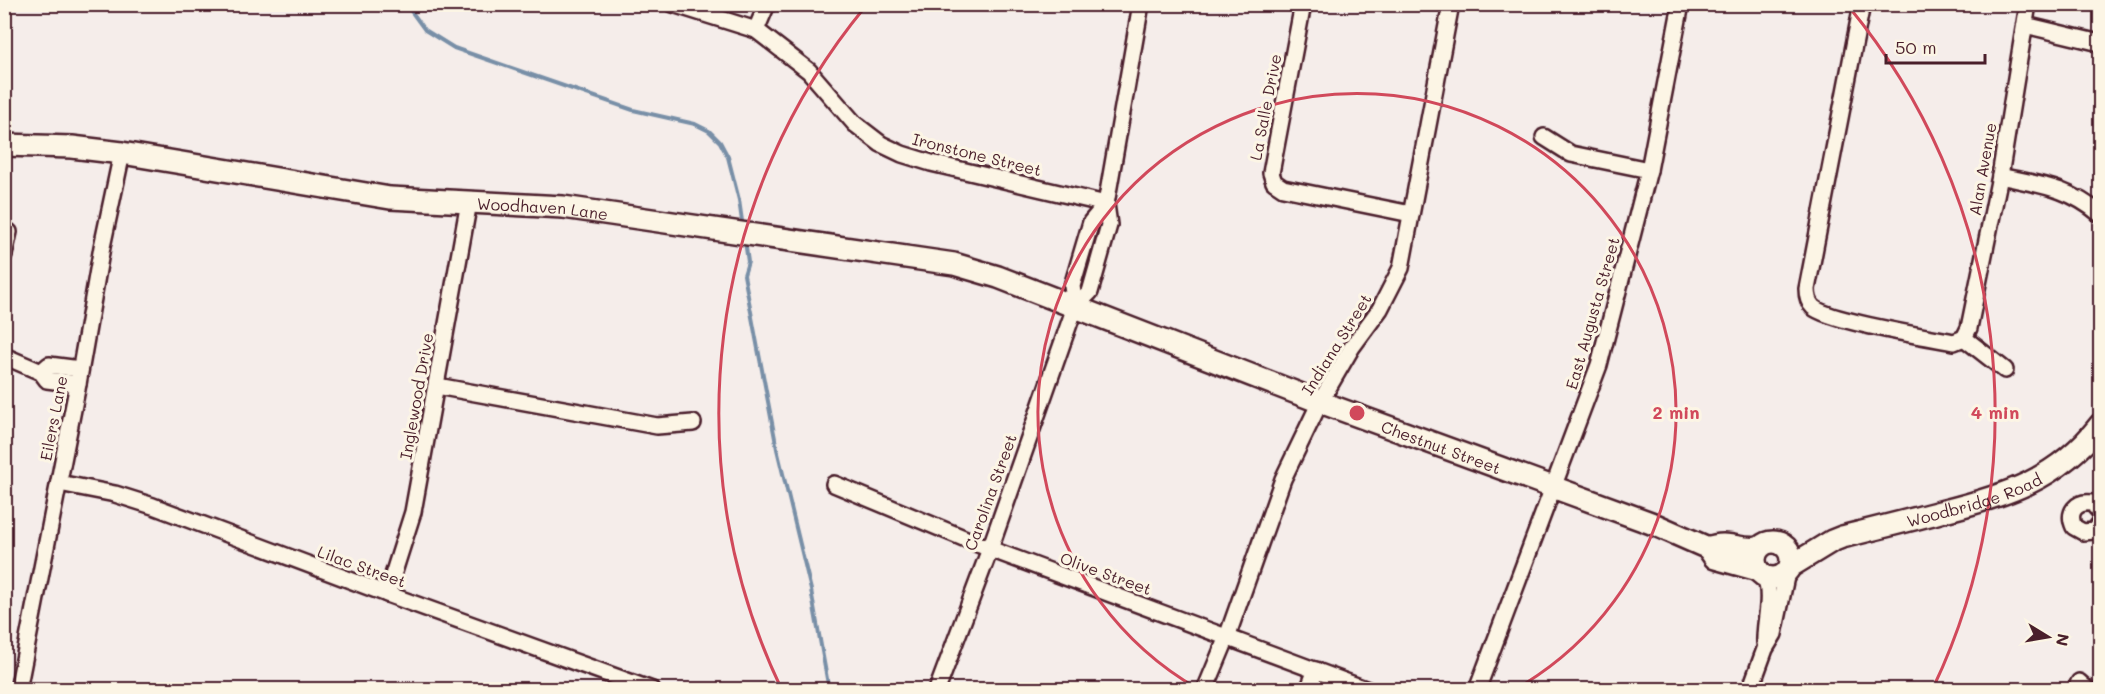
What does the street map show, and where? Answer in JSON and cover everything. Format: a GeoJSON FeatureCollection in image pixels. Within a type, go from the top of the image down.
{"type":"FeatureCollection","features":[{"type":"Feature","properties":{"kind":"street","name":"Ironstone Street"},"geometry":{"type":"LineString","coordinates":[[673,4],[756,30],[802,65],[855,124],[881,144],[902,154],[931,163],[1106,204]]}},
{"type":"Feature","properties":{"kind":"street"},"geometry":{"type":"LineString","coordinates":[[756,30],[767,4]]}},
{"type":"Feature","properties":{"kind":"street","name":"Carolina Street"},"geometry":{"type":"LineString","coordinates":[[937,690],[990,549],[1075,307],[1072,286],[1091,222],[1106,204],[1142,4]]}},
{"type":"Feature","properties":{"kind":"street","name":"La Salle Drive"},"geometry":{"type":"LineString","coordinates":[[1303,4],[1271,173],[1274,182],[1283,188],[1411,214]]}},
{"type":"Feature","properties":{"kind":"street","name":"Indiana Street"},"geometry":{"type":"LineString","coordinates":[[1205,690],[1227,637],[1283,479],[1320,402],[1352,347],[1380,309],[1401,268],[1451,4]]}},
{"type":"Feature","properties":{"kind":"street","name":"East Augusta Street"},"geometry":{"type":"LineString","coordinates":[[1477,690],[1599,365],[1649,170],[1681,4]]}},
{"type":"Feature","properties":{"kind":"street"},"geometry":{"type":"LineString","coordinates":[[1862,4],[1807,289],[1808,297],[1812,306],[1832,316],[1954,342],[1964,338],[2005,370]]}},
{"type":"Feature","properties":{"kind":"street","name":"Alan Avenue"},"geometry":{"type":"LineString","coordinates":[[1964,338],[1969,328],[2000,176],[2028,4]]}},
{"type":"Feature","properties":{"kind":"street"},"geometry":{"type":"LineString","coordinates":[[2025,25],[2100,43]]}},
{"type":"Feature","properties":{"kind":"street"},"geometry":{"type":"LineString","coordinates":[[1544,138],[1571,154],[1649,170]]}},
{"type":"Feature","properties":{"kind":"street","name":"Woodhaven Lane"},"geometry":{"type":"LineString","coordinates":[[4,145],[72,147],[122,153],[413,200],[563,207],[954,264],[998,277],[1075,307]]}},
{"type":"Feature","properties":{"kind":"street","name":"Eilers Lane"},"geometry":{"type":"LineString","coordinates":[[18,690],[122,153]]}},
{"type":"Feature","properties":{"kind":"street"},"geometry":{"type":"LineString","coordinates":[[2000,176],[2063,190],[2085,202],[2100,214]]}},
{"type":"Feature","properties":{"kind":"street","name":"Inglewood Drive"},"geometry":{"type":"LineString","coordinates":[[387,594],[413,512],[469,202]]}},
{"type":"Feature","properties":{"kind":"street"},"geometry":{"type":"LineString","coordinates":[[4,255],[9,232]]}},
{"type":"Feature","properties":{"kind":"street","name":"Chestnut Street"},"geometry":{"type":"LineString","coordinates":[[1075,307],[1320,402],[1651,522],[1708,548],[1715,558],[1762,573]]}},
{"type":"Feature","properties":{"kind":"street"},"geometry":{"type":"LineString","coordinates":[[4,356],[41,372],[49,365],[79,377]]}},
{"type":"Feature","properties":{"kind":"street"},"geometry":{"type":"LineString","coordinates":[[437,386],[657,426],[693,423]]}},
{"type":"Feature","properties":{"kind":"street","name":"Woodbridge Road"},"geometry":{"type":"LineString","coordinates":[[1789,569],[1832,541],[1987,500],[2019,489],[2043,477],[2068,459],[2100,425]]}},
{"type":"Feature","properties":{"kind":"street","name":"Lilac Street"},"geometry":{"type":"LineString","coordinates":[[59,483],[115,494],[144,503],[652,690]]}},
{"type":"Feature","properties":{"kind":"street","name":"Olive Street"},"geometry":{"type":"LineString","coordinates":[[834,484],[990,549],[1368,690]]}},
{"type":"Feature","properties":{"kind":"street"},"geometry":{"type":"LineString","coordinates":[[2100,512],[2092,503],[2083,503],[2074,508],[2071,517],[2074,527],[2083,532],[2094,531],[2100,523]]}},
{"type":"Feature","properties":{"kind":"street","name":"Woodbridge Road"},"geometry":{"type":"LineString","coordinates":[[1782,544],[1797,545],[1816,540],[1832,541]]}},
{"type":"Feature","properties":{"kind":"street"},"geometry":{"type":"LineString","coordinates":[[1749,690],[1765,649],[1774,634],[1783,583],[1789,569],[1790,554],[1782,544],[1771,542],[1759,548],[1755,561],[1768,586],[1765,649]]}},
{"type":"Feature","properties":{"kind":"street","name":"Chestnut Street"},"geometry":{"type":"LineString","coordinates":[[1708,548],[1720,543],[1744,548],[1759,548]]}},
{"type":"Feature","properties":{"kind":"street"},"geometry":{"type":"LineString","coordinates":[[1762,573],[1777,578],[1789,569]]}},
{"type":"Feature","properties":{"kind":"street"},"geometry":{"type":"LineString","coordinates":[[1308,690],[1316,670]]}},
{"type":"Feature","properties":{"kind":"street"},"geometry":{"type":"LineString","coordinates":[[2076,690],[2079,682],[2088,690]]}},
{"type":"Feature","properties":{"kind":"waterway"},"geometry":{"type":"LineString","coordinates":[[406,4],[425,30],[454,48],[633,110],[695,124],[709,131],[720,142],[728,157],[739,200],[743,228]]}},
{"type":"Feature","properties":{"kind":"waterway"},"geometry":{"type":"LineString","coordinates":[[745,241],[748,262],[744,275],[777,449],[811,590],[829,690]]}}]}
